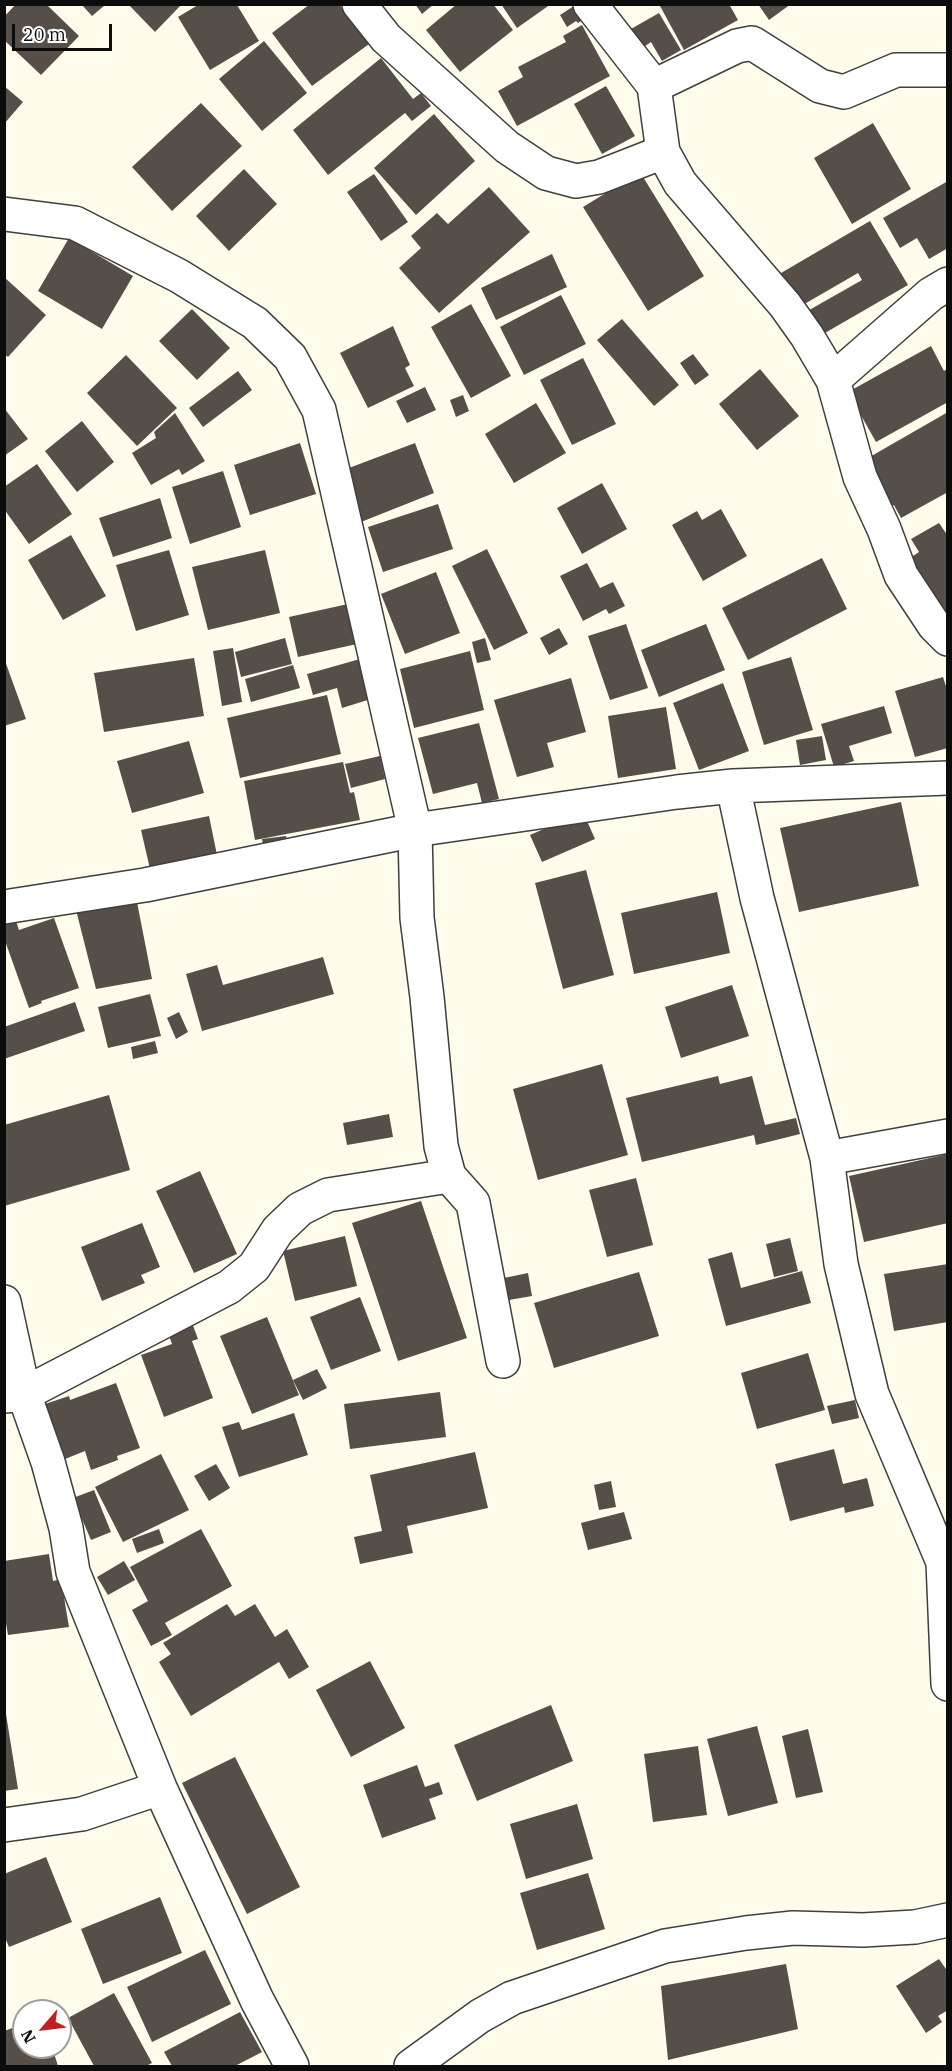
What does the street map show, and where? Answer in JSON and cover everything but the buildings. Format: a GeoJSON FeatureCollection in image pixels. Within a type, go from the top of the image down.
{"type":"FeatureCollection","features":[{"type":"Feature","properties":{"kind":"street"},"geometry":{"type":"LineString","coordinates":[[359,4],[386,38],[507,147],[546,173],[576,181],[599,177],[663,152]]}},
{"type":"Feature","properties":{"kind":"street"},"geometry":{"type":"LineString","coordinates":[[590,4],[654,86],[663,152],[680,183],[785,305],[807,336],[833,380],[860,477],[884,529],[901,575],[934,625],[948,639]]}},
{"type":"Feature","properties":{"kind":"street"},"geometry":{"type":"LineString","coordinates":[[654,86],[737,46],[752,43],[820,87],[844,92],[896,70],[948,70]]}},
{"type":"Feature","properties":{"kind":"street"},"geometry":{"type":"LineString","coordinates":[[4,214],[75,223],[169,271],[255,323],[290,357],[319,410],[415,830],[417,918],[428,997],[441,1146],[449,1176],[473,1203],[503,1361]]}},
{"type":"Feature","properties":{"kind":"street"},"geometry":{"type":"LineString","coordinates":[[833,380],[931,294],[948,284]]}},
{"type":"Feature","properties":{"kind":"street"},"geometry":{"type":"LineString","coordinates":[[4,907],[145,885],[415,830],[678,792],[733,786],[948,778]]}},
{"type":"Feature","properties":{"kind":"street"},"geometry":{"type":"LineString","coordinates":[[733,786],[757,898],[827,1158],[842,1264],[872,1394],[943,1562],[948,1684]]}},
{"type":"Feature","properties":{"kind":"street"},"geometry":{"type":"LineString","coordinates":[[827,1158],[948,1136]]}},
{"type":"Feature","properties":{"kind":"street"},"geometry":{"type":"LineString","coordinates":[[14,1395],[230,1287],[254,1267],[278,1230],[300,1209],[328,1195],[449,1176]]}},
{"type":"Feature","properties":{"kind":"street"},"geometry":{"type":"LineString","coordinates":[[4,1302],[14,1395],[48,1462],[66,1528],[73,1572],[160,1788],[257,2000],[292,2067]]}},
{"type":"Feature","properties":{"kind":"street"},"geometry":{"type":"LineString","coordinates":[[4,1826],[82,1814],[160,1788]]}},
{"type":"Feature","properties":{"kind":"street"},"geometry":{"type":"LineString","coordinates":[[411,2067],[480,2016],[512,1998],[665,1946],[793,1928],[915,1927],[948,1920]]}}]}
